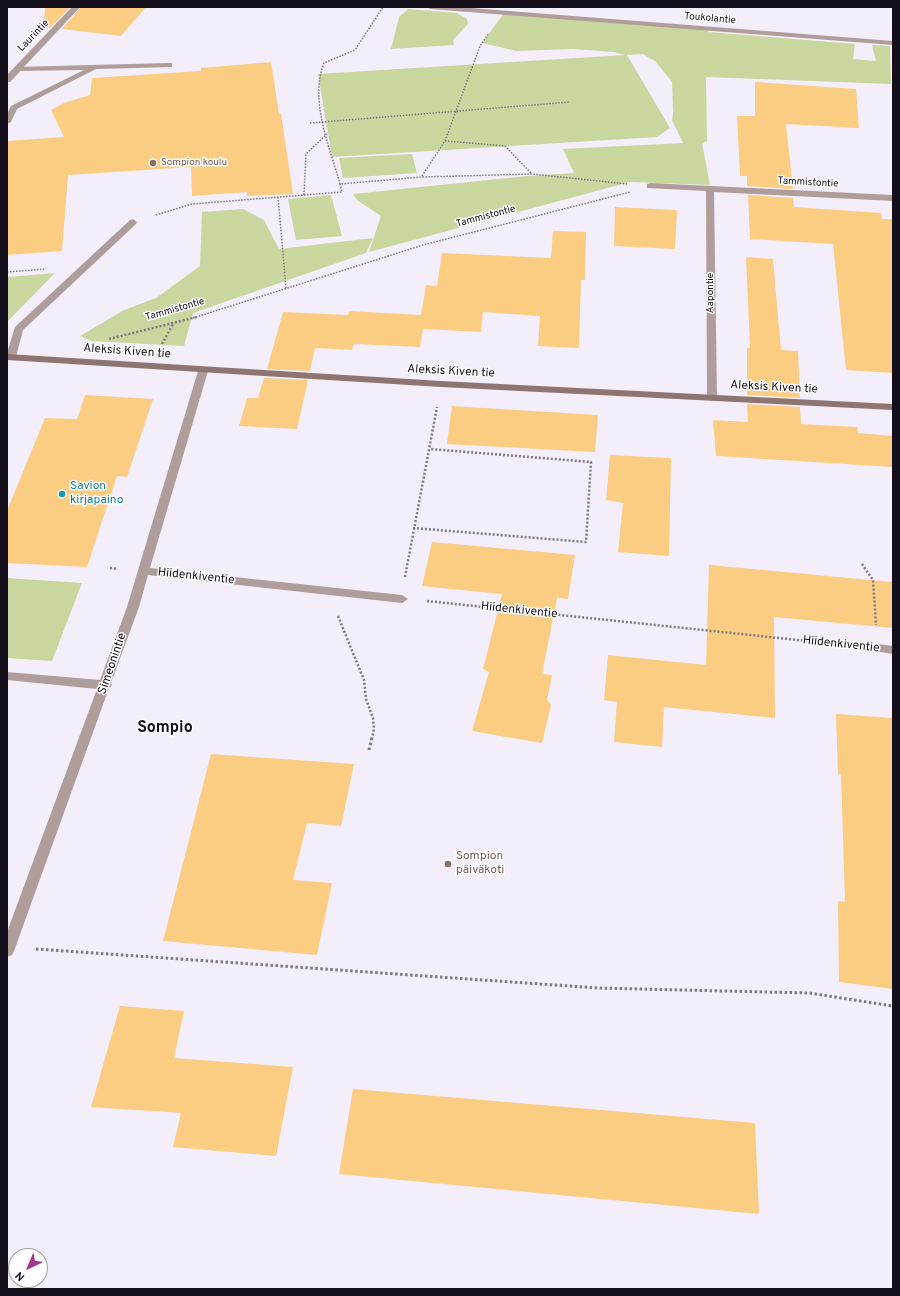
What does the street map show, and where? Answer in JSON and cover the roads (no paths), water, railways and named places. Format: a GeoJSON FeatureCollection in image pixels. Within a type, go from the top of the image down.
{"type":"FeatureCollection","features":[{"type":"Feature","properties":{"kind":"street","name":"Laurintie"},"geometry":{"type":"LineString","coordinates":[[7,80],[76,7]]}},
{"type":"Feature","properties":{"kind":"street","name":"Toukolantie"},"geometry":{"type":"LineString","coordinates":[[430,7],[505,10],[893,43]]}},
{"type":"Feature","properties":{"kind":"street"},"geometry":{"type":"LineString","coordinates":[[18,69],[169,65]]}},
{"type":"Feature","properties":{"kind":"street"},"geometry":{"type":"LineString","coordinates":[[7,122],[14,108],[96,67]]}},
{"type":"Feature","properties":{"kind":"street","name":"Tammistontie"},"geometry":{"type":"LineString","coordinates":[[650,186],[893,198]]}},
{"type":"Feature","properties":{"kind":"street","name":"Aapontie"},"geometry":{"type":"LineString","coordinates":[[710,188],[712,398]]}},
{"type":"Feature","properties":{"kind":"street"},"geometry":{"type":"LineString","coordinates":[[9,357],[18,329],[133,222]]}},
{"type":"Feature","properties":{"kind":"street","name":"Aleksis Kiven tie"},"geometry":{"type":"LineString","coordinates":[[9,357],[203,371],[893,407]]}},
{"type":"Feature","properties":{"kind":"street","name":"Simeonintie"},"geometry":{"type":"LineString","coordinates":[[8,949],[106,685],[144,572],[203,371]]}},
{"type":"Feature","properties":{"kind":"street","name":"Hiidenkiventie"},"geometry":{"type":"LineString","coordinates":[[144,572],[402,599]]}},
{"type":"Feature","properties":{"kind":"street","name":"Hiidenkiventie"},"geometry":{"type":"LineString","coordinates":[[878,648],[893,650]]}},
{"type":"Feature","properties":{"kind":"street"},"geometry":{"type":"LineString","coordinates":[[7,676],[106,685]]}},
{"type":"Feature","properties":{"kind":"place","name":"Sompion koulu"},"geometry":{"type":"Point","coordinates":[153,163]}},
{"type":"Feature","properties":{"kind":"place","name":"Savion kirjapaino"},"geometry":{"type":"Point","coordinates":[62,494]}},
{"type":"Feature","properties":{"kind":"place","name":"Sompion päiväkoti"},"geometry":{"type":"Point","coordinates":[448,864]}},
{"type":"Feature","properties":{"kind":"district","name":"Sompio"},"geometry":{"type":"Point","coordinates":[165,729]}}]}
